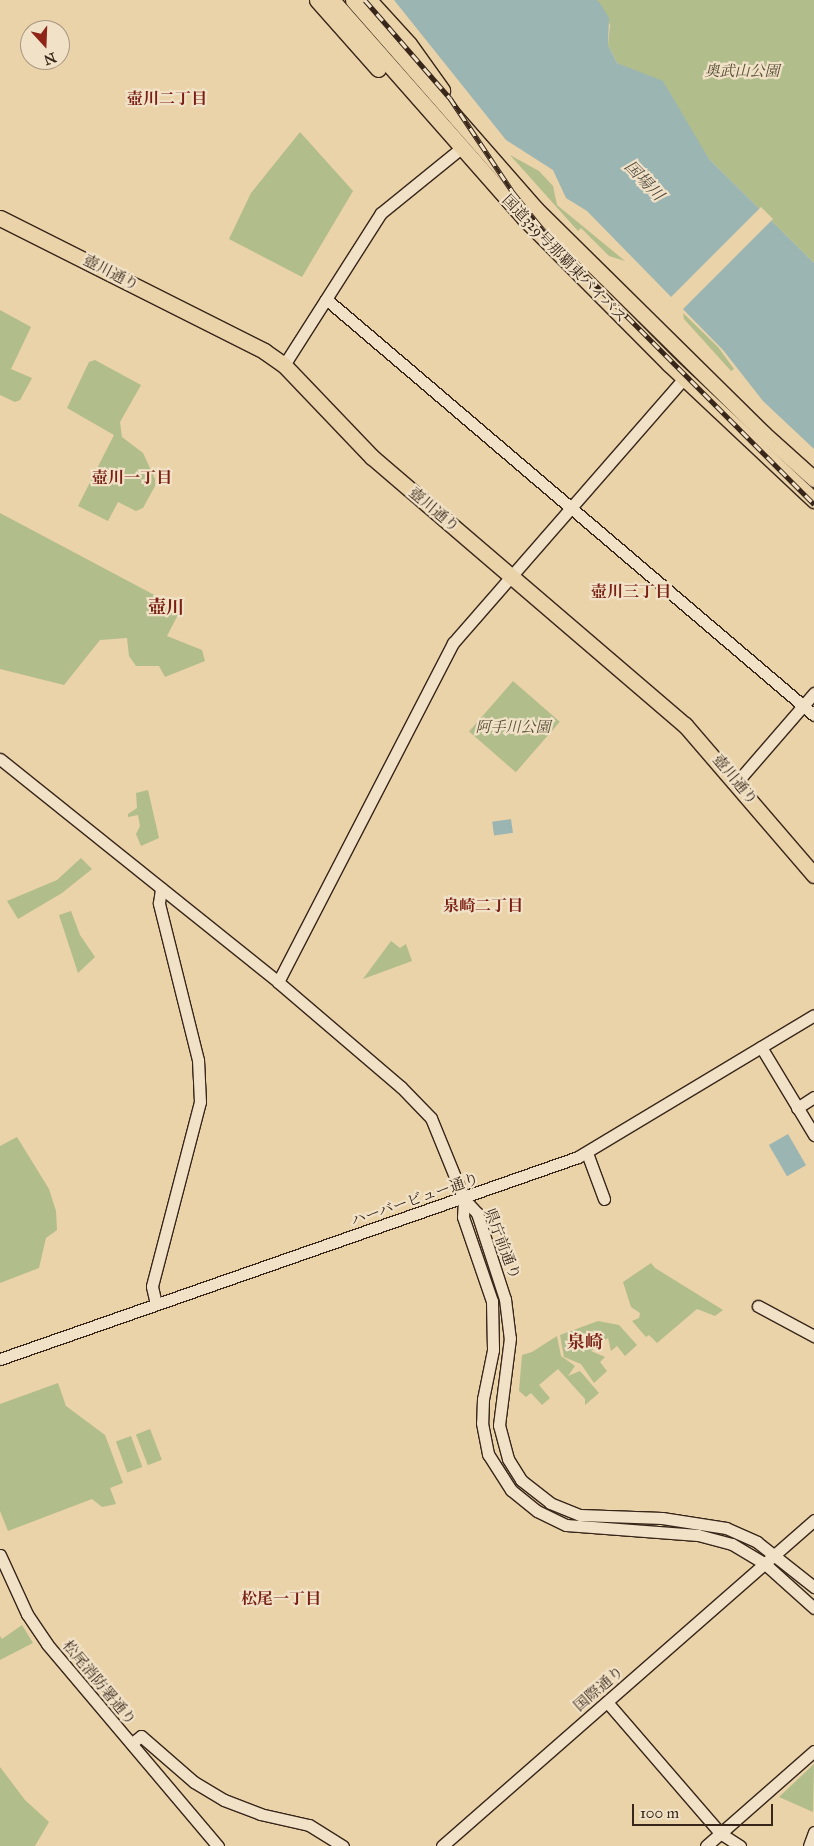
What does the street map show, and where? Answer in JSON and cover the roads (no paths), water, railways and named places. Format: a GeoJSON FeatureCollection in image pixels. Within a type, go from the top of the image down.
{"type":"FeatureCollection","features":[{"type":"Feature","properties":{"kind":"highway"},"geometry":{"type":"LineString","coordinates":[[317,0],[422,116],[457,146]]}},
{"type":"Feature","properties":{"kind":"highway","name":"国道329号那覇東バイパス"},"geometry":{"type":"LineString","coordinates":[[332,0],[457,146],[591,288],[683,378],[814,500]]}},
{"type":"Feature","properties":{"kind":"highway","name":"国道329号那覇東バイパス"},"geometry":{"type":"LineString","coordinates":[[353,0],[466,132],[593,268],[814,479]]}},
{"type":"Feature","properties":{"kind":"highway"},"geometry":{"type":"LineString","coordinates":[[369,0],[409,44],[447,97],[466,132]]}},
{"type":"Feature","properties":{"kind":"highway","name":"壺川通り"},"geometry":{"type":"LineString","coordinates":[[0,218],[264,351],[284,365],[364,450],[685,725],[737,782],[814,875]]}},
{"type":"Feature","properties":{"kind":"highway"},"geometry":{"type":"LineString","coordinates":[[683,378],[695,365]]}},
{"type":"Feature","properties":{"kind":"street"},"geometry":{"type":"LineString","coordinates":[[284,365],[381,213],[457,146]]}},
{"type":"Feature","properties":{"kind":"street"},"geometry":{"type":"LineString","coordinates":[[326,299],[814,715]]}},
{"type":"Feature","properties":{"kind":"street"},"geometry":{"type":"LineString","coordinates":[[278,982],[440,664],[463,629],[683,378]]}},
{"type":"Feature","properties":{"kind":"street"},"geometry":{"type":"LineString","coordinates":[[737,782],[814,693]]}},
{"type":"Feature","properties":{"kind":"street"},"geometry":{"type":"LineString","coordinates":[[0,759],[278,982],[425,1111],[440,1135],[464,1199]]}},
{"type":"Feature","properties":{"kind":"street"},"geometry":{"type":"LineString","coordinates":[[156,1304],[152,1286],[200,1102],[198,1060],[159,903],[161,888]]}},
{"type":"Feature","properties":{"kind":"street","name":"ハーバービュー通り"},"geometry":{"type":"LineString","coordinates":[[0,1359],[464,1199],[587,1153],[814,1015]]}},
{"type":"Feature","properties":{"kind":"street"},"geometry":{"type":"LineString","coordinates":[[761,1048],[814,1135]]}},
{"type":"Feature","properties":{"kind":"street"},"geometry":{"type":"LineString","coordinates":[[797,1108],[814,1098]]}},
{"type":"Feature","properties":{"kind":"street"},"geometry":{"type":"LineString","coordinates":[[587,1153],[604,1199]]}},
{"type":"Feature","properties":{"kind":"street","name":"県庁前通り"},"geometry":{"type":"LineString","coordinates":[[464,1199],[477,1213],[506,1299],[510,1338],[499,1425],[508,1459],[521,1480],[545,1500],[573,1513],[662,1518],[713,1524],[749,1537],[775,1554],[814,1587]]}},
{"type":"Feature","properties":{"kind":"street","name":"県庁前通り"},"geometry":{"type":"LineString","coordinates":[[464,1199],[464,1217],[493,1309],[493,1350],[483,1399],[482,1423],[488,1454],[503,1481],[524,1502],[563,1524],[594,1530],[712,1537],[740,1547],[764,1564],[814,1608]]}},
{"type":"Feature","properties":{"kind":"street"},"geometry":{"type":"LineString","coordinates":[[758,1306],[814,1336]]}},
{"type":"Feature","properties":{"kind":"street","name":"国際通り"},"geometry":{"type":"LineString","coordinates":[[442,1846],[814,1520]]}},
{"type":"Feature","properties":{"kind":"street","name":"松尾消防署通り"},"geometry":{"type":"LineString","coordinates":[[0,1555],[36,1629],[132,1744],[141,1736],[190,1778],[233,1804],[309,1825],[343,1846]]}},
{"type":"Feature","properties":{"kind":"street"},"geometry":{"type":"LineString","coordinates":[[607,1702],[720,1833],[740,1846]]}},
{"type":"Feature","properties":{"kind":"street"},"geometry":{"type":"LineString","coordinates":[[132,1744],[218,1846]]}},
{"type":"Feature","properties":{"kind":"street"},"geometry":{"type":"LineString","coordinates":[[706,1846],[814,1751]]}},
{"type":"Feature","properties":{"kind":"street"},"geometry":{"type":"LineString","coordinates":[[174,1793],[190,1778]]}},
{"type":"Feature","properties":{"kind":"street"},"geometry":{"type":"LineString","coordinates":[[810,1846],[814,1832]]}},
{"type":"Feature","properties":{"kind":"water","name":"国場川"},"geometry":{"type":"Polygon","coordinates":[[[394,0],[597,0],[600,3],[609,18],[608,45],[617,63],[663,81],[709,159],[814,263],[814,449],[763,401],[723,350],[587,211],[566,198],[553,170],[506,140],[394,0]]]}},
{"type":"Feature","properties":{"kind":"water"},"geometry":{"type":"Polygon","coordinates":[[[511,819],[513,833],[494,836],[492,822],[511,819]]]}},
{"type":"Feature","properties":{"kind":"water"},"geometry":{"type":"Polygon","coordinates":[[[788,1134],[806,1165],[787,1176],[769,1145],[788,1134]]]}},
{"type":"Feature","properties":{"kind":"railway"},"geometry":{"type":"LineString","coordinates":[[365,0],[450,98],[512,191],[551,240],[814,504]]}},
{"type":"Feature","properties":{"kind":"district","name":"壺川二丁目"},"geometry":{"type":"Point","coordinates":[167,99]}},
{"type":"Feature","properties":{"kind":"district","name":"壺川一丁目"},"geometry":{"type":"Point","coordinates":[132,478]}},
{"type":"Feature","properties":{"kind":"district","name":"壺川三丁目"},"geometry":{"type":"Point","coordinates":[631,592]}},
{"type":"Feature","properties":{"kind":"district","name":"壺川"},"geometry":{"type":"Point","coordinates":[166,607]}},
{"type":"Feature","properties":{"kind":"district","name":"泉崎二丁目"},"geometry":{"type":"Point","coordinates":[483,906]}},
{"type":"Feature","properties":{"kind":"district","name":"泉崎"},"geometry":{"type":"Point","coordinates":[585,1342]}},
{"type":"Feature","properties":{"kind":"district","name":"松尾一丁目"},"geometry":{"type":"Point","coordinates":[281,1599]}},
{"type":"Feature","properties":{"kind":"park label","name":"奥武山公園"},"geometry":{"type":"Point","coordinates":[742,72]}},
{"type":"Feature","properties":{"kind":"park label","name":"阿手川公園"},"geometry":{"type":"Point","coordinates":[513,728]}}]}
